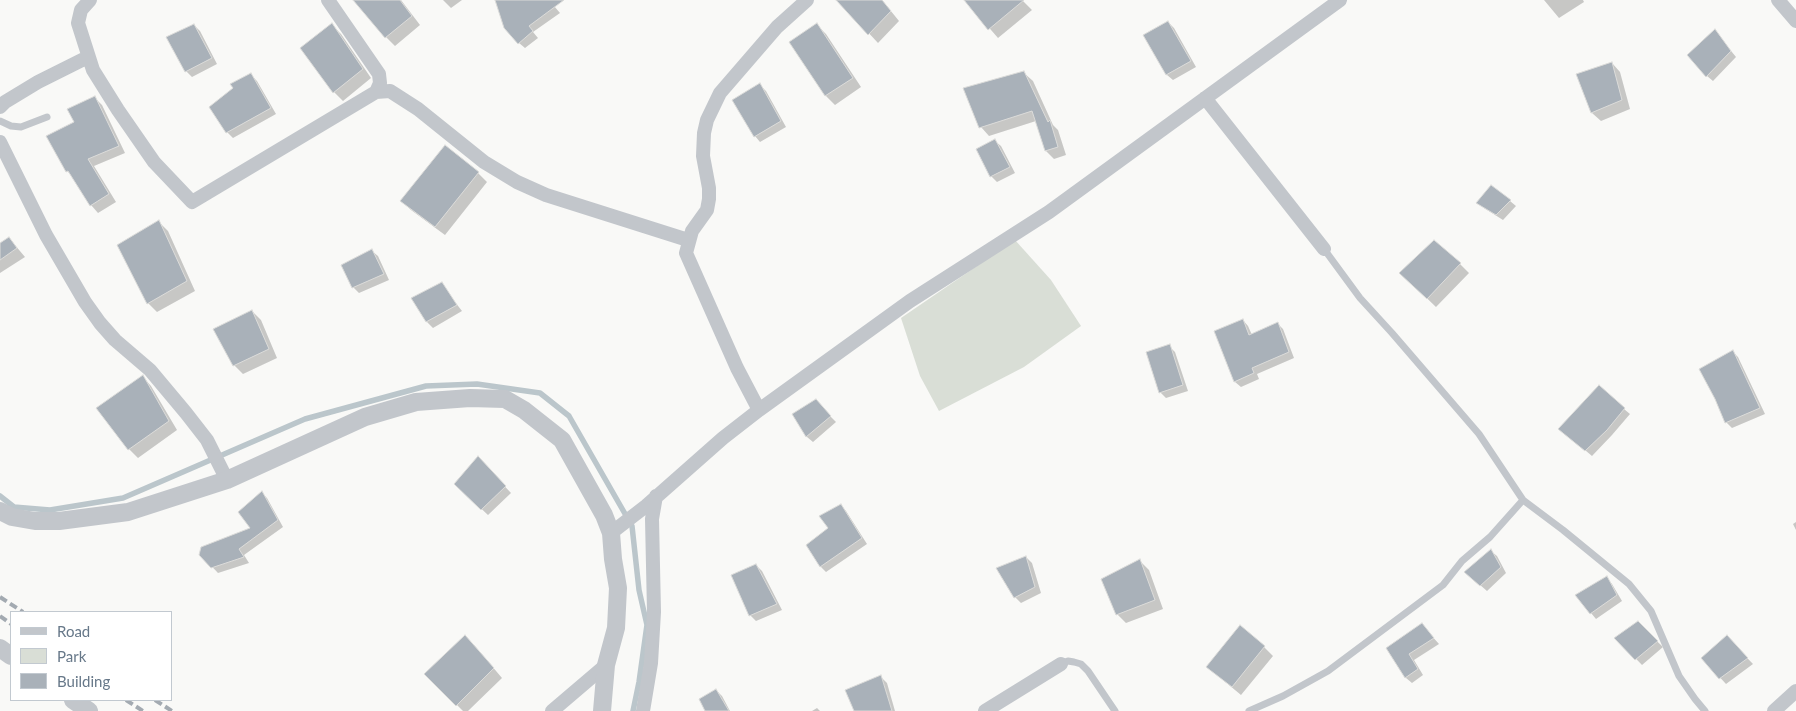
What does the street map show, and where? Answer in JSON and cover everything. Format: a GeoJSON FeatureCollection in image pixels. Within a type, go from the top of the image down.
{"type":"FeatureCollection","features":[{"type":"Feature","properties":{"kind":"street"},"geometry":{"type":"LineString","coordinates":[[90,0],[81,10],[78,23],[93,70],[154,162],[192,202],[376,92],[390,91],[418,109],[484,162],[517,182],[546,195],[688,240]]}},
{"type":"Feature","properties":{"kind":"street"},"geometry":{"type":"LineString","coordinates":[[328,0],[379,74],[380,83],[376,92]]}},
{"type":"Feature","properties":{"kind":"street"},"geometry":{"type":"LineString","coordinates":[[759,410],[737,368],[686,252],[692,231],[707,210],[710,200],[702,146],[707,120],[720,93],[777,27],[807,0]]}},
{"type":"Feature","properties":{"kind":"street"},"geometry":{"type":"LineString","coordinates":[[602,711],[606,665],[616,628],[618,588],[613,559],[617,528],[759,410],[910,301],[1049,212],[1340,0]]}},
{"type":"Feature","properties":{"kind":"street"},"geometry":{"type":"LineString","coordinates":[[1778,0],[1796,21]]}},
{"type":"Feature","properties":{"kind":"street"},"geometry":{"type":"LineString","coordinates":[[0,107],[38,82],[88,57]]}},
{"type":"Feature","properties":{"kind":"street"},"geometry":{"type":"LineString","coordinates":[[1205,98],[1324,249]]}},
{"type":"Feature","properties":{"kind":"street"},"geometry":{"type":"LineString","coordinates":[[0,142],[46,235],[85,302],[100,323],[116,340],[162,382],[207,440],[223,473]]}},
{"type":"Feature","properties":{"kind":"street"},"geometry":{"type":"LineString","coordinates":[[0,510],[12,517],[35,522],[128,512],[374,414],[416,402],[470,398],[504,399],[524,410],[562,440],[604,515],[617,528]]}},
{"type":"Feature","properties":{"kind":"street"},"geometry":{"type":"LineString","coordinates":[[642,711],[652,663],[654,612],[651,501]]}},
{"type":"Feature","properties":{"kind":"street"},"geometry":{"type":"LineString","coordinates":[[985,711],[1061,664]]}},
{"type":"Feature","properties":{"kind":"street"},"geometry":{"type":"LineString","coordinates":[[552,711],[606,665]]}},
{"type":"Feature","properties":{"kind":"street"},"geometry":{"type":"LineString","coordinates":[[1774,711],[1796,691]]}},
{"type":"Feature","properties":{"kind":"street"},"geometry":{"type":"LineString","coordinates":[[74,701],[89,711]]}},
{"type":"Feature","properties":{"kind":"lane"},"geometry":{"type":"LineString","coordinates":[[0,121],[21,128],[47,117]]}},
{"type":"Feature","properties":{"kind":"lane"},"geometry":{"type":"LineString","coordinates":[[1324,249],[1360,298],[1398,339],[1479,434],[1523,500],[1629,584],[1651,611],[1679,676],[1706,711]]}},
{"type":"Feature","properties":{"kind":"lane"},"geometry":{"type":"LineString","coordinates":[[1249,711],[1282,696],[1328,671],[1443,585],[1462,561],[1490,537],[1523,500]]}},
{"type":"Feature","properties":{"kind":"lane"},"geometry":{"type":"LineString","coordinates":[[1061,664],[1068,661],[1081,664],[1088,671],[1115,711]]}},
{"type":"Feature","properties":{"kind":"green space"},"geometry":{"type":"Polygon","coordinates":[[[1015,240],[1051,280],[1081,326],[1024,367],[939,411],[920,376],[901,318],[1015,240]]]}},
{"type":"Feature","properties":{"kind":"building"},"geometry":{"type":"Polygon","coordinates":[[[353,0],[400,0],[412,16],[385,38],[353,0]]]}},
{"type":"Feature","properties":{"kind":"building"},"geometry":{"type":"Polygon","coordinates":[[[495,0],[564,0],[529,26],[533,31],[518,44],[504,28],[495,0]]]}},
{"type":"Feature","properties":{"kind":"building"},"geometry":{"type":"Polygon","coordinates":[[[836,0],[882,0],[891,11],[868,35],[836,0]]]}},
{"type":"Feature","properties":{"kind":"building"},"geometry":{"type":"Polygon","coordinates":[[[964,0],[1024,0],[988,30],[964,0]]]}},
{"type":"Feature","properties":{"kind":"building"},"geometry":{"type":"Polygon","coordinates":[[[1168,21],[1191,61],[1166,75],[1143,35],[1168,21]]]}},
{"type":"Feature","properties":{"kind":"building"},"geometry":{"type":"Polygon","coordinates":[[[332,23],[363,69],[333,93],[300,48],[332,23]]]}},
{"type":"Feature","properties":{"kind":"building"},"geometry":{"type":"Polygon","coordinates":[[[817,23],[853,78],[825,96],[789,42],[817,23]]]}},
{"type":"Feature","properties":{"kind":"building"},"geometry":{"type":"Polygon","coordinates":[[[194,24],[212,58],[185,72],[166,37],[194,24]]]}},
{"type":"Feature","properties":{"kind":"building"},"geometry":{"type":"Polygon","coordinates":[[[1715,29],[1731,51],[1706,77],[1687,55],[1715,29]]]}},
{"type":"Feature","properties":{"kind":"building"},"geometry":{"type":"Polygon","coordinates":[[[1612,62],[1622,100],[1591,113],[1576,74],[1612,62]]]}},
{"type":"Feature","properties":{"kind":"building"},"geometry":{"type":"Polygon","coordinates":[[[1024,71],[1048,122],[1050,120],[1058,147],[1045,151],[1032,111],[979,128],[963,88],[1024,71]]]}},
{"type":"Feature","properties":{"kind":"building"},"geometry":{"type":"Polygon","coordinates":[[[251,73],[271,108],[226,133],[209,107],[233,88],[230,84],[251,73]]]}},
{"type":"Feature","properties":{"kind":"building"},"geometry":{"type":"Polygon","coordinates":[[[760,83],[781,121],[754,137],[732,100],[760,83]]]}},
{"type":"Feature","properties":{"kind":"building"},"geometry":{"type":"Polygon","coordinates":[[[95,96],[119,146],[88,159],[109,194],[90,206],[68,171],[66,172],[46,136],[74,122],[67,109],[95,96]]]}},
{"type":"Feature","properties":{"kind":"building"},"geometry":{"type":"Polygon","coordinates":[[[995,139],[1010,167],[990,177],[976,149],[995,139]]]}},
{"type":"Feature","properties":{"kind":"building"},"geometry":{"type":"Polygon","coordinates":[[[445,145],[479,172],[435,227],[400,201],[445,145]]]}},
{"type":"Feature","properties":{"kind":"building"},"geometry":{"type":"Polygon","coordinates":[[[1491,185],[1511,200],[1496,215],[1476,203],[1491,185]]]}},
{"type":"Feature","properties":{"kind":"building"},"geometry":{"type":"Polygon","coordinates":[[[159,220],[187,281],[147,304],[117,245],[159,220]]]}},
{"type":"Feature","properties":{"kind":"building"},"geometry":{"type":"Polygon","coordinates":[[[9,237],[17,248],[0,260],[0,243],[9,237]]]}},
{"type":"Feature","properties":{"kind":"building"},"geometry":{"type":"Polygon","coordinates":[[[1434,240],[1461,263],[1427,299],[1399,273],[1434,240]]]}},
{"type":"Feature","properties":{"kind":"building"},"geometry":{"type":"Polygon","coordinates":[[[372,249],[384,274],[352,288],[341,265],[372,249]]]}},
{"type":"Feature","properties":{"kind":"building"},"geometry":{"type":"Polygon","coordinates":[[[442,282],[457,305],[426,322],[411,298],[442,282]]]}},
{"type":"Feature","properties":{"kind":"building"},"geometry":{"type":"Polygon","coordinates":[[[252,310],[269,349],[233,366],[213,329],[252,310]]]}},
{"type":"Feature","properties":{"kind":"building"},"geometry":{"type":"Polygon","coordinates":[[[1243,319],[1249,335],[1278,322],[1289,352],[1252,368],[1254,373],[1234,382],[1214,331],[1243,319]]]}},
{"type":"Feature","properties":{"kind":"building"},"geometry":{"type":"Polygon","coordinates":[[[1170,344],[1183,385],[1159,393],[1146,352],[1170,344]]]}},
{"type":"Feature","properties":{"kind":"building"},"geometry":{"type":"Polygon","coordinates":[[[1733,350],[1760,408],[1725,423],[1699,369],[1733,350]]]}},
{"type":"Feature","properties":{"kind":"building"},"geometry":{"type":"Polygon","coordinates":[[[143,375],[169,421],[128,450],[96,408],[143,375]]]}},
{"type":"Feature","properties":{"kind":"building"},"geometry":{"type":"Polygon","coordinates":[[[1599,385],[1625,408],[1607,430],[1585,451],[1558,429],[1599,385]]]}},
{"type":"Feature","properties":{"kind":"building"},"geometry":{"type":"Polygon","coordinates":[[[816,399],[831,416],[806,437],[792,414],[816,399]]]}},
{"type":"Feature","properties":{"kind":"building"},"geometry":{"type":"Polygon","coordinates":[[[478,456],[506,486],[481,510],[454,484],[478,456]]]}},
{"type":"Feature","properties":{"kind":"building"},"geometry":{"type":"Polygon","coordinates":[[[262,491],[278,520],[239,549],[244,557],[211,568],[199,555],[201,547],[250,528],[238,512],[262,491]]]}},
{"type":"Feature","properties":{"kind":"building"},"geometry":{"type":"Polygon","coordinates":[[[841,504],[862,538],[820,567],[806,545],[828,528],[819,516],[841,504]]]}},
{"type":"Feature","properties":{"kind":"building"},"geometry":{"type":"Polygon","coordinates":[[[1491,549],[1501,567],[1480,586],[1464,572],[1491,549]]]}},
{"type":"Feature","properties":{"kind":"building"},"geometry":{"type":"Polygon","coordinates":[[[1026,556],[1035,587],[1014,598],[996,568],[1026,556]]]}},
{"type":"Feature","properties":{"kind":"building"},"geometry":{"type":"Polygon","coordinates":[[[1140,559],[1155,600],[1116,615],[1101,579],[1140,559]]]}},
{"type":"Feature","properties":{"kind":"building"},"geometry":{"type":"Polygon","coordinates":[[[756,564],[777,604],[749,616],[731,575],[756,564]]]}},
{"type":"Feature","properties":{"kind":"building"},"geometry":{"type":"Polygon","coordinates":[[[1607,576],[1617,595],[1590,614],[1575,595],[1607,576]]]}},
{"type":"Feature","properties":{"kind":"building"},"geometry":{"type":"Polygon","coordinates":[[[1638,621],[1658,641],[1635,660],[1614,638],[1638,621]]]}},
{"type":"Feature","properties":{"kind":"building"},"geometry":{"type":"Polygon","coordinates":[[[1422,623],[1434,638],[1409,654],[1418,669],[1405,678],[1386,648],[1422,623]]]}},
{"type":"Feature","properties":{"kind":"building"},"geometry":{"type":"Polygon","coordinates":[[[1240,625],[1265,646],[1232,687],[1206,667],[1240,625]]]}},
{"type":"Feature","properties":{"kind":"building"},"geometry":{"type":"Polygon","coordinates":[[[465,635],[494,668],[456,706],[424,674],[465,635]]]}},
{"type":"Feature","properties":{"kind":"building"},"geometry":{"type":"Polygon","coordinates":[[[1727,635],[1748,658],[1719,679],[1701,658],[1727,635]]]}},
{"type":"Feature","properties":{"kind":"building"},"geometry":{"type":"Polygon","coordinates":[[[881,675],[892,711],[854,711],[845,690],[881,675]]]}},
{"type":"Feature","properties":{"kind":"building"},"geometry":{"type":"Polygon","coordinates":[[[716,689],[729,711],[705,711],[699,699],[716,689]]]}},
{"type":"Feature","properties":{"kind":"waterway"},"geometry":{"type":"LineString","coordinates":[[0,496],[14,507],[50,510],[123,498],[305,419],[426,386],[477,384],[540,393],[569,416],[632,526],[639,590],[647,625],[633,711]]}},
{"type":"Feature","properties":{"kind":"railway"},"geometry":{"type":"LineString","coordinates":[[0,597],[21,611]]}},
{"type":"Feature","properties":{"kind":"railway"},"geometry":{"type":"LineString","coordinates":[[0,616],[10,623]]}},
{"type":"Feature","properties":{"kind":"railway"},"geometry":{"type":"LineString","coordinates":[[128,701],[143,711]]}},
{"type":"Feature","properties":{"kind":"railway"},"geometry":{"type":"LineString","coordinates":[[157,701],[172,711]]}}]}
